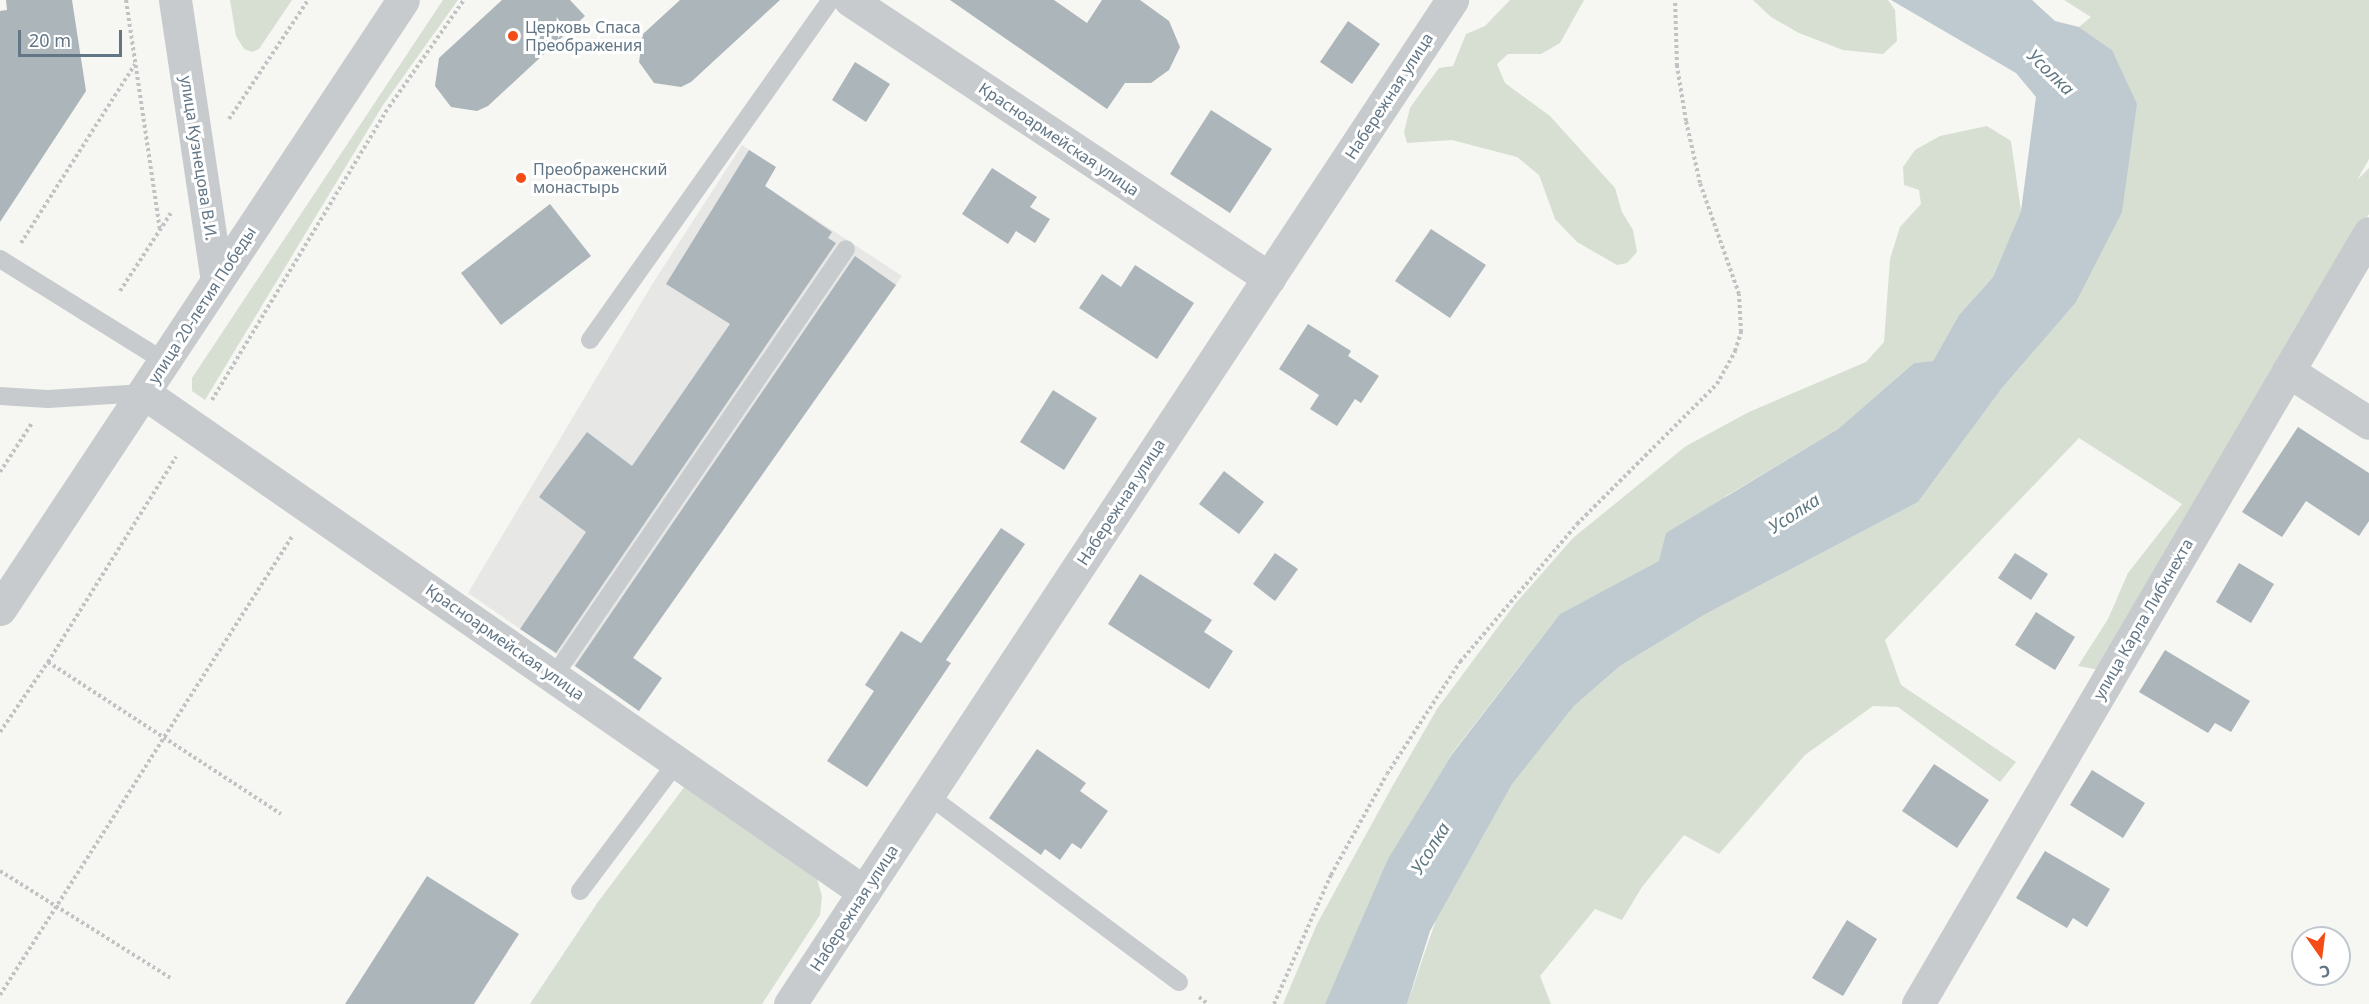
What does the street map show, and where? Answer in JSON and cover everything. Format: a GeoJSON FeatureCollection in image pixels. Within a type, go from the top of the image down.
{"type":"FeatureCollection","features":[{"type":"Feature","properties":{"kind":"street","name":"улица Кузнецова В.И."},"geometry":{"type":"LineString","coordinates":[[175,0],[218,281]]}},
{"type":"Feature","properties":{"kind":"street","name":"улица 20-летия Победы"},"geometry":{"type":"LineString","coordinates":[[0,609],[404,0]]}},
{"type":"Feature","properties":{"kind":"street","name":"Красноармейская улица"},"geometry":{"type":"LineString","coordinates":[[850,0],[1269,278]]}},
{"type":"Feature","properties":{"kind":"street","name":"Набережная улица"},"geometry":{"type":"LineString","coordinates":[[790,1004],[1452,0]]}},
{"type":"Feature","properties":{"kind":"street","name":"улица Карла Либкнехта"},"geometry":{"type":"LineString","coordinates":[[1918,1004],[2369,233]]}},
{"type":"Feature","properties":{"kind":"street"},"geometry":{"type":"LineString","coordinates":[[2288,371],[2369,423]]}},
{"type":"Feature","properties":{"kind":"street","name":"Красноармейская улица"},"geometry":{"type":"LineString","coordinates":[[144,393],[312,507],[864,892]]}},
{"type":"Feature","properties":{"kind":"lane"},"geometry":{"type":"LineString","coordinates":[[590,340],[831,0]]}},
{"type":"Feature","properties":{"kind":"lane"},"geometry":{"type":"LineString","coordinates":[[554,676],[846,249]]}},
{"type":"Feature","properties":{"kind":"lane"},"geometry":{"type":"LineString","coordinates":[[4,261],[164,362]]}},
{"type":"Feature","properties":{"kind":"lane"},"geometry":{"type":"LineString","coordinates":[[0,396],[48,399],[144,393]]}},
{"type":"Feature","properties":{"kind":"lane"},"geometry":{"type":"LineString","coordinates":[[580,891],[677,762]]}},
{"type":"Feature","properties":{"kind":"lane"},"geometry":{"type":"LineString","coordinates":[[928,795],[1179,982]]}},
{"type":"Feature","properties":{"kind":"path"},"geometry":{"type":"LineString","coordinates":[[126,0],[160,230]]}},
{"type":"Feature","properties":{"kind":"path"},"geometry":{"type":"LineString","coordinates":[[228,120],[308,0]]}},
{"type":"Feature","properties":{"kind":"path"},"geometry":{"type":"LineString","coordinates":[[0,732],[48,662],[195,428],[389,107],[464,0]]}},
{"type":"Feature","properties":{"kind":"path"},"geometry":{"type":"LineString","coordinates":[[1274,1004],[1331,875],[1387,774],[1460,662],[1577,524],[1717,384],[1735,351],[1742,322],[1739,294],[1700,183],[1686,121],[1677,66],[1675,0]]}},
{"type":"Feature","properties":{"kind":"path"},"geometry":{"type":"LineString","coordinates":[[4,261],[135,64]]}},
{"type":"Feature","properties":{"kind":"path"},"geometry":{"type":"LineString","coordinates":[[120,291],[175,207]]}},
{"type":"Feature","properties":{"kind":"path"},"geometry":{"type":"LineString","coordinates":[[0,472],[38,415]]}},
{"type":"Feature","properties":{"kind":"path"},"geometry":{"type":"LineString","coordinates":[[0,995],[312,507]]}},
{"type":"Feature","properties":{"kind":"path"},"geometry":{"type":"LineString","coordinates":[[48,662],[281,814]]}},
{"type":"Feature","properties":{"kind":"path"},"geometry":{"type":"LineString","coordinates":[[0,871],[172,979]]}},
{"type":"Feature","properties":{"kind":"shaded area"},"geometry":{"type":"Polygon","coordinates":[[[230,0],[292,0],[259,49],[252,52],[244,49],[236,36],[230,0]]]}},
{"type":"Feature","properties":{"kind":"shaded area"},"geometry":{"type":"Polygon","coordinates":[[[443,0],[458,0],[383,105],[205,400],[192,391],[192,378],[443,0]]]}},
{"type":"Feature","properties":{"kind":"shaded area"},"geometry":{"type":"Polygon","coordinates":[[[1510,0],[1584,0],[1560,43],[1541,54],[1508,54],[1497,64],[1505,83],[1550,116],[1615,188],[1622,212],[1633,230],[1637,252],[1627,263],[1617,265],[1577,242],[1555,219],[1539,175],[1517,157],[1452,140],[1407,143],[1404,132],[1410,108],[1422,91],[1439,68],[1453,66],[1466,34],[1485,26],[1510,0]]]}},
{"type":"Feature","properties":{"kind":"shaded area"},"geometry":{"type":"Polygon","coordinates":[[[1753,0],[1888,0],[1895,10],[1897,41],[1883,54],[1843,50],[1799,33],[1771,17],[1753,0]]]}},
{"type":"Feature","properties":{"kind":"shaded area"},"geometry":{"type":"Polygon","coordinates":[[[2064,0],[2369,0],[2369,159],[2357,180],[2369,168],[2369,214],[2111,660],[2100,670],[2078,666],[2108,619],[2128,573],[2182,504],[2079,438],[1885,640],[1901,685],[2016,762],[2000,782],[1898,707],[1873,706],[1805,755],[1719,854],[1684,835],[1642,887],[1622,920],[1595,909],[1540,976],[1551,1004],[1407,1004],[1436,920],[1512,783],[1574,706],[1620,666],[1704,615],[1918,502],[2002,388],[2076,301],[2112,50],[2079,27],[2091,17],[2064,0]]]}},
{"type":"Feature","properties":{"kind":"shaded area"},"geometry":{"type":"Polygon","coordinates":[[[1987,126],[2011,141],[2021,211],[1993,277],[1959,315],[1933,361],[1914,363],[1838,429],[1726,496],[1660,561],[1560,614],[1453,752],[1325,1004],[1283,1004],[1317,924],[1437,709],[1515,604],[1573,538],[1686,446],[1749,412],[1866,362],[1884,342],[1890,259],[1900,227],[1921,204],[1919,190],[1904,185],[1903,167],[1915,150],[1940,136],[1987,126]]]}},
{"type":"Feature","properties":{"kind":"shaded area"},"geometry":{"type":"Polygon","coordinates":[[[742,145],[776,167],[765,186],[902,276],[633,657],[662,678],[639,711],[468,593],[653,283],[742,145]]]}},
{"type":"Feature","properties":{"kind":"shaded area"},"geometry":{"type":"Polygon","coordinates":[[[685,786],[817,879],[822,896],[820,915],[762,1004],[530,1004],[598,902],[685,786]]]}},
{"type":"Feature","properties":{"kind":"water","name":"Усолка"},"geometry":{"type":"Polygon","coordinates":[[[1891,0],[2032,0],[2055,21],[2079,27],[2112,50],[2137,104],[2122,212],[2076,302],[2002,388],[1918,502],[1704,615],[1620,666],[1574,706],[1512,784],[1430,931],[1407,1004],[1325,1004],[1388,859],[1453,753],[1560,614],[1659,561],[1666,533],[1838,429],[1914,363],[1933,361],[1959,315],[1993,277],[2021,211],[2036,97],[2016,73],[1891,0]]]}},
{"type":"Feature","properties":{"kind":"building"},"geometry":{"type":"Polygon","coordinates":[[[6,0],[72,0],[86,91],[0,222],[0,11],[7,10],[6,0]]]}},
{"type":"Feature","properties":{"kind":"building","name":"Церковь Спаса Преображения"},"geometry":{"type":"Polygon","coordinates":[[[502,0],[570,0],[585,16],[488,106],[477,111],[451,107],[435,86],[439,58],[502,0]]]}},
{"type":"Feature","properties":{"kind":"building"},"geometry":{"type":"Polygon","coordinates":[[[680,0],[780,0],[691,82],[681,87],[654,83],[639,62],[643,34],[680,0]]]}},
{"type":"Feature","properties":{"kind":"building"},"geometry":{"type":"Polygon","coordinates":[[[950,0],[1054,0],[1087,23],[1102,0],[1140,0],[1169,21],[1180,47],[1169,70],[1151,83],[1125,83],[1107,109],[950,0]]]}},
{"type":"Feature","properties":{"kind":"building"},"geometry":{"type":"Polygon","coordinates":[[[1348,21],[1380,44],[1352,84],[1320,62],[1348,21]]]}},
{"type":"Feature","properties":{"kind":"building"},"geometry":{"type":"Polygon","coordinates":[[[855,62],[890,84],[866,122],[832,100],[855,62]]]}},
{"type":"Feature","properties":{"kind":"building"},"geometry":{"type":"Polygon","coordinates":[[[1211,110],[1272,149],[1230,213],[1170,174],[1211,110]]]}},
{"type":"Feature","properties":{"kind":"building"},"geometry":{"type":"Polygon","coordinates":[[[749,150],[776,167],[765,186],[832,232],[828,238],[836,243],[556,653],[520,629],[586,532],[539,497],[587,432],[632,466],[730,324],[666,284],[749,150]]]}},
{"type":"Feature","properties":{"kind":"building"},"geometry":{"type":"Polygon","coordinates":[[[992,168],[1037,197],[1030,207],[1050,219],[1035,243],[1016,231],[1008,244],[962,214],[992,168]]]}},
{"type":"Feature","properties":{"kind":"building"},"geometry":{"type":"Polygon","coordinates":[[[550,204],[591,256],[501,325],[461,273],[550,204]]]}},
{"type":"Feature","properties":{"kind":"building"},"geometry":{"type":"Polygon","coordinates":[[[1431,229],[1486,265],[1450,318],[1395,281],[1431,229]]]}},
{"type":"Feature","properties":{"kind":"building"},"geometry":{"type":"Polygon","coordinates":[[[855,256],[896,285],[633,658],[662,678],[639,711],[575,666],[855,256]]]}},
{"type":"Feature","properties":{"kind":"building"},"geometry":{"type":"Polygon","coordinates":[[[1135,265],[1194,303],[1157,359],[1079,308],[1102,274],[1121,287],[1135,265]]]}},
{"type":"Feature","properties":{"kind":"building"},"geometry":{"type":"Polygon","coordinates":[[[1308,324],[1351,351],[1348,356],[1379,376],[1361,403],[1355,399],[1337,426],[1310,409],[1319,395],[1279,369],[1308,324]]]}},
{"type":"Feature","properties":{"kind":"building"},"geometry":{"type":"Polygon","coordinates":[[[1053,390],[1097,418],[1064,470],[1020,442],[1053,390]]]}},
{"type":"Feature","properties":{"kind":"building"},"geometry":{"type":"Polygon","coordinates":[[[2298,427],[2369,473],[2369,521],[2359,536],[2306,501],[2282,537],[2242,512],[2298,427]]]}},
{"type":"Feature","properties":{"kind":"building"},"geometry":{"type":"Polygon","coordinates":[[[1224,471],[1264,502],[1239,534],[1199,504],[1224,471]]]}},
{"type":"Feature","properties":{"kind":"building"},"geometry":{"type":"Polygon","coordinates":[[[1001,528],[1025,544],[946,660],[951,663],[867,787],[827,761],[874,691],[865,685],[901,631],[921,643],[1001,528]]]}},
{"type":"Feature","properties":{"kind":"building"},"geometry":{"type":"Polygon","coordinates":[[[1275,553],[1298,569],[1275,601],[1253,584],[1275,553]]]}},
{"type":"Feature","properties":{"kind":"building"},"geometry":{"type":"Polygon","coordinates":[[[2015,553],[2048,574],[2031,600],[1998,578],[2015,553]]]}},
{"type":"Feature","properties":{"kind":"building"},"geometry":{"type":"Polygon","coordinates":[[[2239,563],[2274,584],[2251,623],[2216,602],[2239,563]]]}},
{"type":"Feature","properties":{"kind":"building"},"geometry":{"type":"Polygon","coordinates":[[[1140,574],[1212,620],[1204,632],[1233,651],[1209,689],[1108,624],[1140,574]]]}},
{"type":"Feature","properties":{"kind":"building"},"geometry":{"type":"Polygon","coordinates":[[[2036,612],[2075,637],[2055,670],[2015,645],[2036,612]]]}},
{"type":"Feature","properties":{"kind":"building"},"geometry":{"type":"Polygon","coordinates":[[[2165,650],[2250,701],[2231,732],[2215,723],[2208,733],[2139,692],[2165,650]]]}},
{"type":"Feature","properties":{"kind":"building"},"geometry":{"type":"Polygon","coordinates":[[[1037,749],[1086,783],[1080,791],[1108,811],[1081,849],[1072,843],[1060,860],[1045,849],[1041,855],[989,818],[1037,749]]]}},
{"type":"Feature","properties":{"kind":"building"},"geometry":{"type":"Polygon","coordinates":[[[1934,764],[1989,800],[1957,848],[1902,811],[1934,764]]]}},
{"type":"Feature","properties":{"kind":"building"},"geometry":{"type":"Polygon","coordinates":[[[2092,770],[2145,803],[2123,838],[2070,805],[2092,770]]]}},
{"type":"Feature","properties":{"kind":"building"},"geometry":{"type":"Polygon","coordinates":[[[2045,851],[2110,889],[2087,927],[2073,918],[2067,928],[2016,898],[2045,851]]]}},
{"type":"Feature","properties":{"kind":"building"},"geometry":{"type":"Polygon","coordinates":[[[427,876],[519,934],[474,1004],[345,1004],[427,876]]]}},
{"type":"Feature","properties":{"kind":"building"},"geometry":{"type":"Polygon","coordinates":[[[1847,920],[1877,939],[1843,996],[1812,978],[1847,920]]]}},
{"type":"Feature","properties":{"kind":"place","name":"Церковь Спаса Преображения"},"geometry":{"type":"Point","coordinates":[513,36]}},
{"type":"Feature","properties":{"kind":"place","name":"Преображенский монастырь"},"geometry":{"type":"Point","coordinates":[521,178]}}]}
